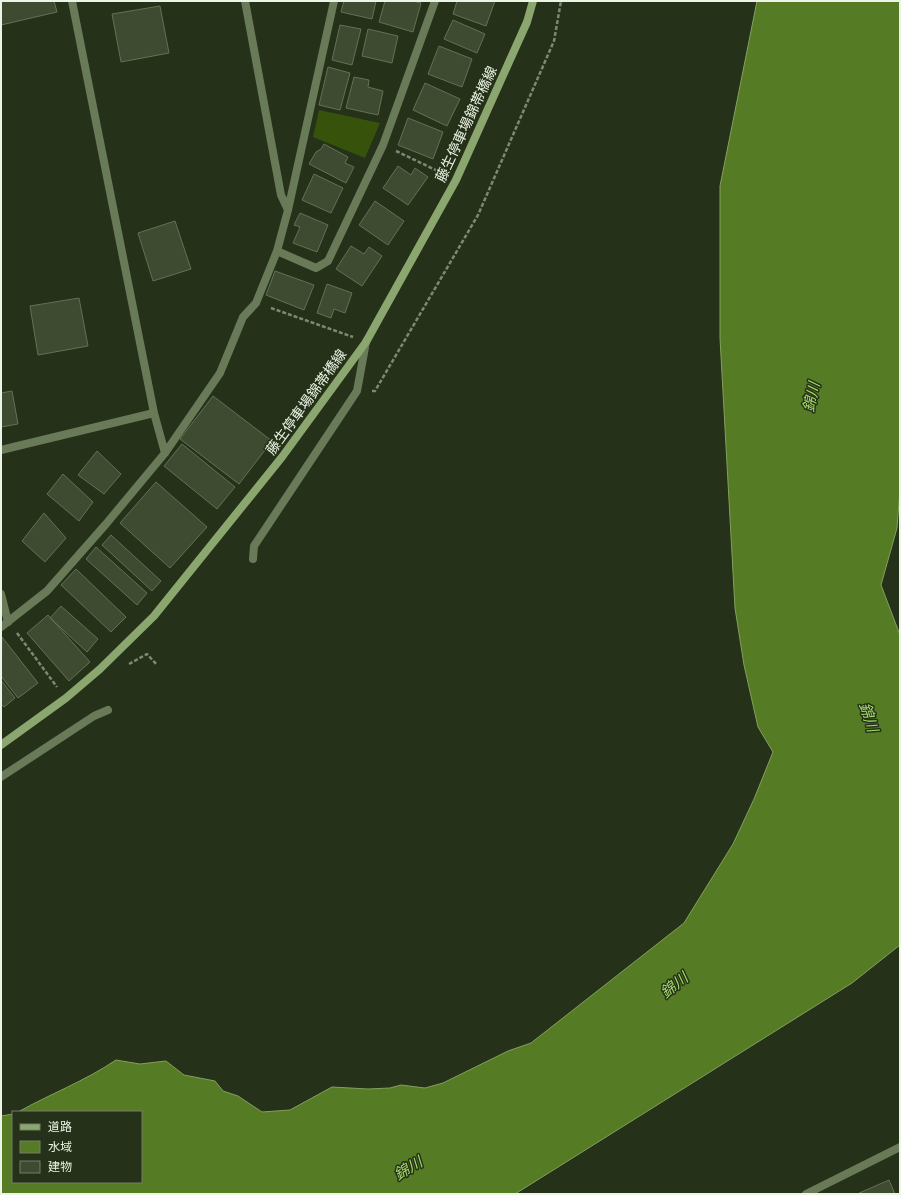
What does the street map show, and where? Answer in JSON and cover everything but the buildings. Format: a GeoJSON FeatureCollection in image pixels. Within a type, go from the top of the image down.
{"type":"FeatureCollection","features":[{"type":"Feature","properties":{"kind":"main road","name":"藤生停車場錦帯橋線"},"geometry":{"type":"LineString","coordinates":[[1,745],[66,698],[100,668],[154,616],[282,457],[366,342],[456,180],[528,22],[533,1]]}},
{"type":"Feature","properties":{"kind":"street"},"geometry":{"type":"LineString","coordinates":[[72,1],[154,413],[165,453]]}},
{"type":"Feature","properties":{"kind":"street"},"geometry":{"type":"LineString","coordinates":[[245,1],[281,195],[288,210]]}},
{"type":"Feature","properties":{"kind":"street"},"geometry":{"type":"LineString","coordinates":[[4,624],[47,591],[165,453],[220,373],[243,317],[256,303],[277,251],[288,210],[334,1]]}},
{"type":"Feature","properties":{"kind":"street"},"geometry":{"type":"LineString","coordinates":[[277,251],[316,268],[328,261],[383,145],[435,1]]}},
{"type":"Feature","properties":{"kind":"street"},"geometry":{"type":"LineString","coordinates":[[253,558],[254,546],[357,391],[366,342]]}},
{"type":"Feature","properties":{"kind":"street"},"geometry":{"type":"LineString","coordinates":[[1,450],[154,413]]}},
{"type":"Feature","properties":{"kind":"street"},"geometry":{"type":"LineString","coordinates":[[1,594],[4,624]]}},
{"type":"Feature","properties":{"kind":"street"},"geometry":{"type":"LineString","coordinates":[[1,776],[94,716],[108,710]]}},
{"type":"Feature","properties":{"kind":"street"},"geometry":{"type":"LineString","coordinates":[[806,1194],[900,1147]]}},
{"type":"Feature","properties":{"kind":"path"},"geometry":{"type":"LineString","coordinates":[[357,391],[375,391],[478,215],[554,41],[561,1]]}},
{"type":"Feature","properties":{"kind":"path"},"geometry":{"type":"LineString","coordinates":[[383,145],[456,180]]}},
{"type":"Feature","properties":{"kind":"path"},"geometry":{"type":"LineString","coordinates":[[256,303],[366,342]]}},
{"type":"Feature","properties":{"kind":"path"},"geometry":{"type":"LineString","coordinates":[[4,624],[66,698]]}},
{"type":"Feature","properties":{"kind":"path"},"geometry":{"type":"LineString","coordinates":[[127,665],[147,654],[157,666]]}},
{"type":"Feature","properties":{"kind":"shaded area"},"geometry":{"type":"Polygon","coordinates":[[[319,110],[380,123],[365,158],[313,137],[319,110]]]}},
{"type":"Feature","properties":{"kind":"water","name":"錦川"},"geometry":{"type":"Polygon","coordinates":[[[757,1],[900,1],[900,490],[897,528],[881,585],[900,635],[900,945],[852,983],[515,1194],[1,1194],[1,1116],[12,1114],[12,1183],[142,1183],[142,1111],[20,1111],[104,1068],[116,1060],[140,1064],[166,1061],[184,1075],[215,1081],[223,1091],[238,1096],[262,1112],[290,1110],[332,1087],[368,1089],[390,1088],[401,1085],[425,1088],[443,1083],[508,1051],[531,1043],[684,923],[733,844],[754,799],[773,752],[758,727],[744,665],[735,608],[720,338],[720,186],[757,1]]]}}]}
